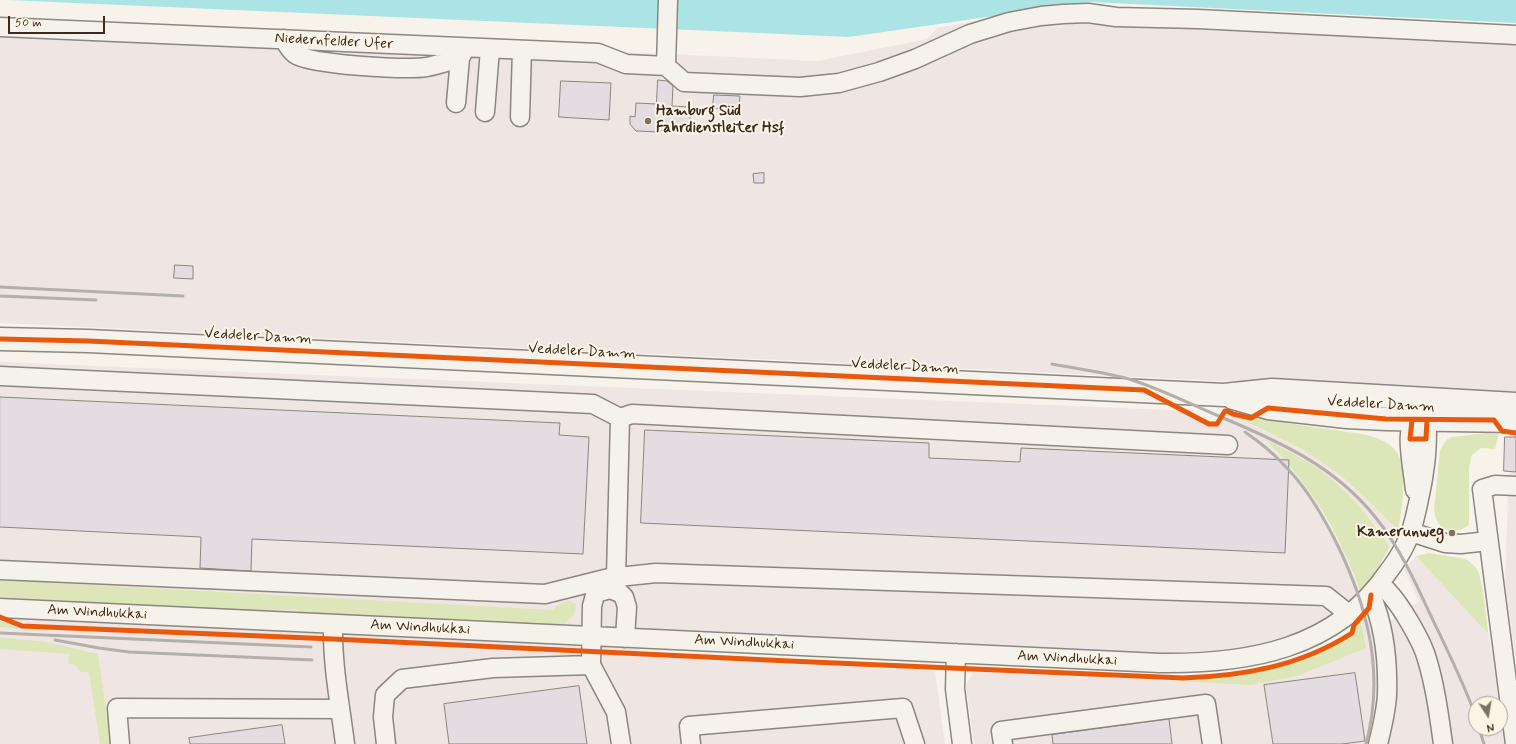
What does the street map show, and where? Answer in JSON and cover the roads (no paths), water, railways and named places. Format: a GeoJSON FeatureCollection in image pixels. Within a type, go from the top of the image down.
{"type":"FeatureCollection","features":[{"type":"Feature","properties":{"kind":"main road","name":"Veddeler Damm"},"geometry":{"type":"LineString","coordinates":[[0,339],[96,341],[1224,395],[1268,408],[1347,417],[1422,413],[1516,404]]}},
{"type":"Feature","properties":{"kind":"main road","name":"Veddeler Damm"},"geometry":{"type":"LineString","coordinates":[[1422,413],[1516,421]]}},
{"type":"Feature","properties":{"kind":"street"},"geometry":{"type":"LineString","coordinates":[[668,0],[666,66],[684,82],[800,87],[839,83],[879,72],[915,59],[970,34],[1009,22],[1041,16],[1082,14],[1116,17],[1198,19],[1516,35]]}},
{"type":"Feature","properties":{"kind":"street","name":"Niedernfelder Ufer"},"geometry":{"type":"LineString","coordinates":[[0,27],[284,39],[463,53],[490,49],[598,53],[626,64],[666,66]]}},
{"type":"Feature","properties":{"kind":"street"},"geometry":{"type":"LineString","coordinates":[[485,112],[490,49]]}},
{"type":"Feature","properties":{"kind":"street"},"geometry":{"type":"LineString","coordinates":[[520,117],[522,50]]}},
{"type":"Feature","properties":{"kind":"street"},"geometry":{"type":"LineString","coordinates":[[456,103],[463,53]]}},
{"type":"Feature","properties":{"kind":"street"},"geometry":{"type":"LineString","coordinates":[[0,376],[593,404],[620,418],[632,414],[1228,445]]}},
{"type":"Feature","properties":{"kind":"street","name":"Am Windhukkai"},"geometry":{"type":"LineString","coordinates":[[0,608],[1160,663],[1187,663],[1221,660],[1263,654],[1298,644],[1323,632],[1350,615],[1376,590],[1402,551],[1411,532],[1417,508],[1410,445],[1422,413]]}},
{"type":"Feature","properties":{"kind":"street"},"geometry":{"type":"LineString","coordinates":[[620,418],[612,581],[627,602],[625,638]]}},
{"type":"Feature","properties":{"kind":"street"},"geometry":{"type":"LineString","coordinates":[[1515,744],[1482,489],[1495,485],[1516,486]]}},
{"type":"Feature","properties":{"kind":"street"},"geometry":{"type":"LineString","coordinates":[[1411,532],[1445,543],[1461,544],[1488,541]]}},
{"type":"Feature","properties":{"kind":"street"},"geometry":{"type":"LineString","coordinates":[[0,570],[545,594],[664,573],[1326,596],[1350,615]]}},
{"type":"Feature","properties":{"kind":"street"},"geometry":{"type":"LineString","coordinates":[[612,581],[593,600],[590,636],[591,665],[616,712],[621,744]]}},
{"type":"Feature","properties":{"kind":"street"},"geometry":{"type":"LineString","coordinates":[[1378,744],[1383,724],[1387,696],[1386,661],[1377,612],[1376,590],[1387,589],[1417,634],[1426,656],[1440,722],[1442,744]]}},
{"type":"Feature","properties":{"kind":"street"},"geometry":{"type":"LineString","coordinates":[[333,624],[335,672],[345,744]]}},
{"type":"Feature","properties":{"kind":"street"},"geometry":{"type":"LineString","coordinates":[[956,653],[955,689],[962,744]]}},
{"type":"Feature","properties":{"kind":"street"},"geometry":{"type":"LineString","coordinates":[[386,744],[383,717],[385,695],[402,679],[493,668],[591,665]]}},
{"type":"Feature","properties":{"kind":"street"},"geometry":{"type":"LineString","coordinates":[[1003,744],[1001,731],[1206,704],[1212,744]]}},
{"type":"Feature","properties":{"kind":"street"},"geometry":{"type":"LineString","coordinates":[[120,744],[117,708],[340,709]]}},
{"type":"Feature","properties":{"kind":"street"},"geometry":{"type":"LineString","coordinates":[[691,744],[689,726],[903,708],[915,744]]}},
{"type":"Feature","properties":{"kind":"water"},"geometry":{"type":"Polygon","coordinates":[[[7,0],[1516,0],[1516,23],[1091,2],[849,37],[7,0]]]}},
{"type":"Feature","properties":{"kind":"railway"},"geometry":{"type":"LineString","coordinates":[[0,287],[183,296]]}},
{"type":"Feature","properties":{"kind":"railway"},"geometry":{"type":"LineString","coordinates":[[0,296],[96,300]]}},
{"type":"Feature","properties":{"kind":"railway"},"geometry":{"type":"LineString","coordinates":[[1052,364],[1100,372],[1129,379],[1164,392],[1285,446],[1305,457],[1343,484],[1376,518],[1399,551],[1418,588],[1468,696]]}},
{"type":"Feature","properties":{"kind":"railway"},"geometry":{"type":"LineString","coordinates":[[1245,432],[1273,454],[1306,490],[1319,510],[1336,542],[1357,591],[1365,616],[1373,666],[1374,692],[1366,744]]}},
{"type":"Feature","properties":{"kind":"railway"},"geometry":{"type":"LineString","coordinates":[[0,633],[311,647]]}},
{"type":"Feature","properties":{"kind":"railway"},"geometry":{"type":"LineString","coordinates":[[55,640],[129,652],[312,660]]}},
{"type":"Feature","properties":{"kind":"railway"},"geometry":{"type":"LineString","coordinates":[[1482,736],[1484,744]]}},
{"type":"Feature","properties":{"kind":"place","name":"Hamburg Süd Fahrdienstleiter Hsf"},"geometry":{"type":"Point","coordinates":[648,121]}},
{"type":"Feature","properties":{"kind":"place","name":"Kamerunweg"},"geometry":{"type":"Point","coordinates":[1452,533]}}]}
